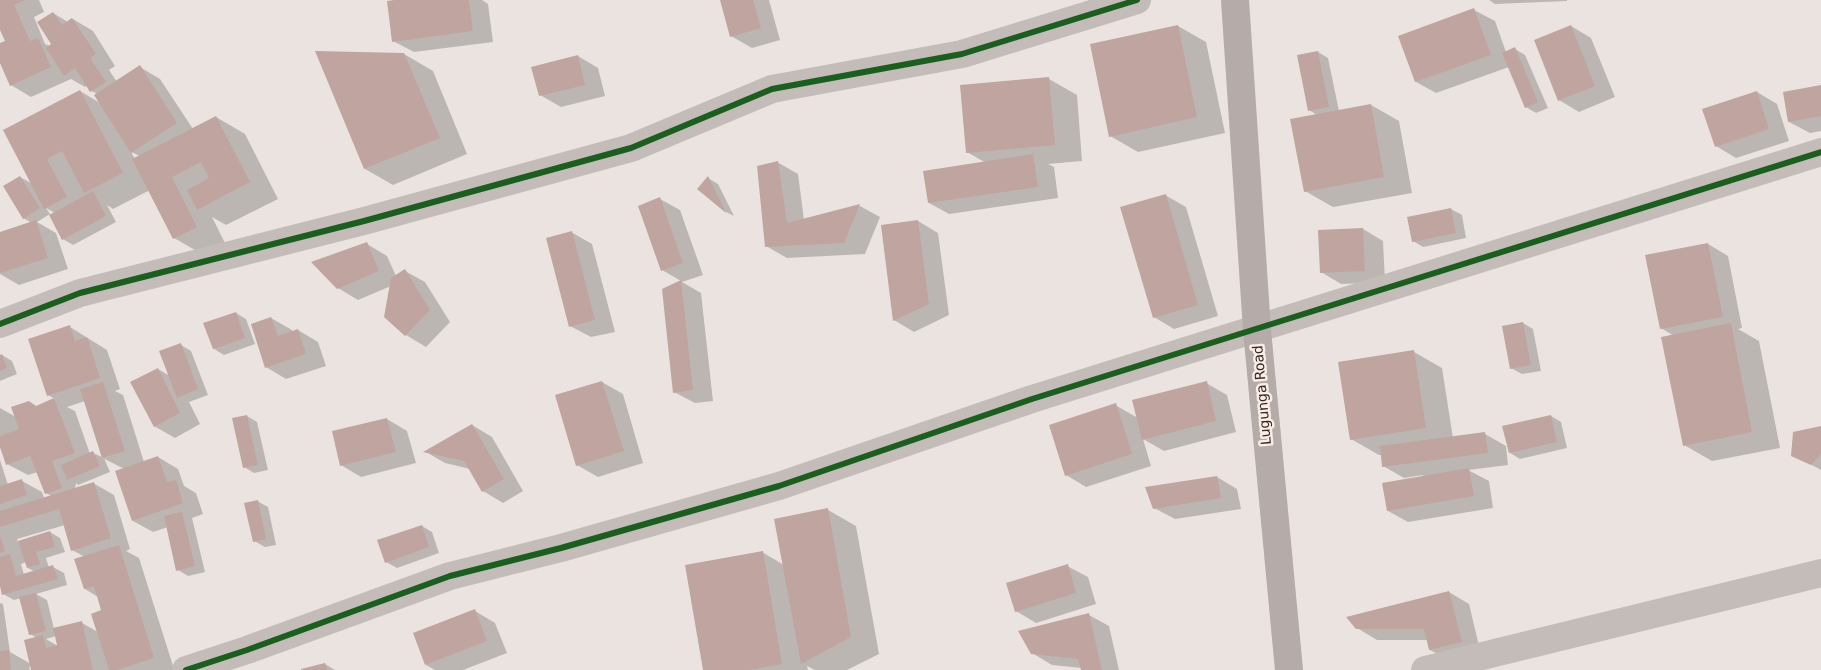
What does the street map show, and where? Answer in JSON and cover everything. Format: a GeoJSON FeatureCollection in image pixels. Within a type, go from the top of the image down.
{"type":"FeatureCollection","features":[{"type":"Feature","properties":{"kind":"street"},"geometry":{"type":"LineString","coordinates":[[0,324],[80,293],[364,221],[631,148],[772,88],[962,54],[1137,0]]}},
{"type":"Feature","properties":{"kind":"street","name":"Lugunga Road"},"geometry":{"type":"LineString","coordinates":[[1235,0],[1258,330],[1289,670]]}},
{"type":"Feature","properties":{"kind":"street"},"geometry":{"type":"LineString","coordinates":[[186,670],[247,650],[450,576],[561,548],[779,486],[1032,399],[1258,330],[1821,152]]}},
{"type":"Feature","properties":{"kind":"street"},"geometry":{"type":"LineString","coordinates":[[1425,670],[1821,573]]}},
{"type":"Feature","properties":{"kind":"building"},"geometry":{"type":"Polygon","coordinates":[[[0,0],[26,0],[14,5],[30,41],[38,38],[51,67],[10,86],[0,63],[0,43],[5,41],[0,30],[0,0]]]}},
{"type":"Feature","properties":{"kind":"building"},"geometry":{"type":"Polygon","coordinates":[[[469,0],[473,31],[392,42],[387,1],[469,0]]]}},
{"type":"Feature","properties":{"kind":"building"},"geometry":{"type":"Polygon","coordinates":[[[720,0],[753,0],[761,28],[730,37],[720,0]]]}},
{"type":"Feature","properties":{"kind":"building"},"geometry":{"type":"Polygon","coordinates":[[[1474,8],[1491,55],[1415,82],[1398,36],[1474,8]]]}},
{"type":"Feature","properties":{"kind":"building"},"geometry":{"type":"Polygon","coordinates":[[[53,12],[62,25],[72,18],[96,54],[90,58],[106,82],[90,92],[75,68],[64,76],[46,48],[51,44],[37,22],[53,12]]]}},
{"type":"Feature","properties":{"kind":"building"},"geometry":{"type":"Polygon","coordinates":[[[1178,25],[1197,117],[1109,137],[1090,44],[1178,25]]]}},
{"type":"Feature","properties":{"kind":"building"},"geometry":{"type":"Polygon","coordinates":[[[1571,25],[1595,86],[1558,101],[1534,40],[1571,25]]]}},
{"type":"Feature","properties":{"kind":"building"},"geometry":{"type":"Polygon","coordinates":[[[1515,47],[1538,102],[1525,108],[1502,53],[1515,47]]]}},
{"type":"Feature","properties":{"kind":"building"},"geometry":{"type":"Polygon","coordinates":[[[315,51],[404,53],[440,138],[364,169],[315,51]]]}},
{"type":"Feature","properties":{"kind":"building"},"geometry":{"type":"Polygon","coordinates":[[[1318,51],[1329,107],[1308,111],[1297,55],[1318,51]]]}},
{"type":"Feature","properties":{"kind":"building"},"geometry":{"type":"Polygon","coordinates":[[[578,55],[585,85],[539,96],[531,67],[578,55]]]}},
{"type":"Feature","properties":{"kind":"building"},"geometry":{"type":"Polygon","coordinates":[[[140,65],[177,123],[131,153],[94,95],[140,65]]]}},
{"type":"Feature","properties":{"kind":"building"},"geometry":{"type":"Polygon","coordinates":[[[1049,77],[1055,145],[966,153],[960,85],[1049,77]]]}},
{"type":"Feature","properties":{"kind":"building"},"geometry":{"type":"Polygon","coordinates":[[[1821,85],[1821,116],[1788,122],[1783,92],[1821,85]]]}},
{"type":"Feature","properties":{"kind":"building"},"geometry":{"type":"Polygon","coordinates":[[[80,90],[123,173],[84,193],[62,151],[47,159],[67,197],[44,209],[3,130],[80,90]]]}},
{"type":"Feature","properties":{"kind":"building"},"geometry":{"type":"Polygon","coordinates":[[[1757,91],[1769,129],[1715,147],[1702,109],[1757,91]]]}},
{"type":"Feature","properties":{"kind":"building"},"geometry":{"type":"Polygon","coordinates":[[[1371,104],[1384,177],[1304,192],[1290,119],[1371,104]]]}},
{"type":"Feature","properties":{"kind":"building"},"geometry":{"type":"Polygon","coordinates":[[[216,116],[250,182],[197,210],[187,190],[209,178],[201,162],[172,177],[197,227],[173,239],[132,159],[216,116]]]}},
{"type":"Feature","properties":{"kind":"building"},"geometry":{"type":"Polygon","coordinates":[[[1033,154],[1038,187],[928,203],[923,171],[1033,154]]]}},
{"type":"Feature","properties":{"kind":"building"},"geometry":{"type":"Polygon","coordinates":[[[778,161],[787,223],[860,204],[844,243],[765,247],[757,166],[778,161]]]}},
{"type":"Feature","properties":{"kind":"building"},"geometry":{"type":"Polygon","coordinates":[[[20,176],[40,208],[23,219],[3,186],[20,176]]]}},
{"type":"Feature","properties":{"kind":"building"},"geometry":{"type":"Polygon","coordinates":[[[708,176],[726,213],[697,189],[708,176]]]}},
{"type":"Feature","properties":{"kind":"building"},"geometry":{"type":"Polygon","coordinates":[[[93,191],[106,216],[62,240],[49,215],[93,191]]]}},
{"type":"Feature","properties":{"kind":"building"},"geometry":{"type":"Polygon","coordinates":[[[1166,194],[1198,305],[1153,318],[1120,207],[1166,194]]]}},
{"type":"Feature","properties":{"kind":"building"},"geometry":{"type":"Polygon","coordinates":[[[660,197],[683,263],[661,271],[638,206],[660,197]]]}},
{"type":"Feature","properties":{"kind":"building"},"geometry":{"type":"Polygon","coordinates":[[[1451,208],[1456,233],[1412,242],[1407,217],[1451,208]]]}},
{"type":"Feature","properties":{"kind":"building"},"geometry":{"type":"Polygon","coordinates":[[[36,220],[48,258],[0,273],[0,232],[36,220]]]}},
{"type":"Feature","properties":{"kind":"building"},"geometry":{"type":"Polygon","coordinates":[[[918,220],[929,304],[893,321],[881,225],[918,220]]]}},
{"type":"Feature","properties":{"kind":"building"},"geometry":{"type":"Polygon","coordinates":[[[1363,228],[1365,271],[1320,273],[1318,230],[1363,228]]]}},
{"type":"Feature","properties":{"kind":"building"},"geometry":{"type":"Polygon","coordinates":[[[572,231],[595,320],[569,327],[546,238],[572,231]]]}},
{"type":"Feature","properties":{"kind":"building"},"geometry":{"type":"Polygon","coordinates":[[[367,242],[379,271],[337,289],[311,262],[367,242]]]}},
{"type":"Feature","properties":{"kind":"building"},"geometry":{"type":"Polygon","coordinates":[[[1708,243],[1723,317],[1660,329],[1645,255],[1708,243]]]}},
{"type":"Feature","properties":{"kind":"building"},"geometry":{"type":"Polygon","coordinates":[[[405,269],[430,310],[405,336],[384,317],[391,278],[405,269]]]}},
{"type":"Feature","properties":{"kind":"building"},"geometry":{"type":"Polygon","coordinates":[[[681,280],[693,390],[673,393],[662,289],[681,280]]]}},
{"type":"Feature","properties":{"kind":"building"},"geometry":{"type":"Polygon","coordinates":[[[236,312],[245,338],[213,349],[203,323],[236,312]]]}},
{"type":"Feature","properties":{"kind":"building"},"geometry":{"type":"Polygon","coordinates":[[[271,317],[278,336],[298,329],[306,354],[265,368],[251,324],[271,317]]]}},
{"type":"Feature","properties":{"kind":"building"},"geometry":{"type":"Polygon","coordinates":[[[1523,322],[1531,365],[1510,369],[1502,326],[1523,322]]]}},
{"type":"Feature","properties":{"kind":"building"},"geometry":{"type":"Polygon","coordinates":[[[1731,323],[1752,432],[1683,446],[1661,337],[1731,323]]]}},
{"type":"Feature","properties":{"kind":"building"},"geometry":{"type":"Polygon","coordinates":[[[70,325],[75,341],[87,337],[100,378],[47,396],[28,339],[70,325]]]}},
{"type":"Feature","properties":{"kind":"building"},"geometry":{"type":"Polygon","coordinates":[[[181,343],[198,389],[177,398],[159,351],[181,343]]]}},
{"type":"Feature","properties":{"kind":"building"},"geometry":{"type":"Polygon","coordinates":[[[1414,350],[1426,428],[1350,440],[1338,362],[1414,350]]]}},
{"type":"Feature","properties":{"kind":"building"},"geometry":{"type":"Polygon","coordinates":[[[2,354],[7,368],[0,371],[0,355],[2,354]]]}},
{"type":"Feature","properties":{"kind":"building"},"geometry":{"type":"Polygon","coordinates":[[[158,368],[180,413],[154,427],[130,382],[158,368]]]}},
{"type":"Feature","properties":{"kind":"building"},"geometry":{"type":"Polygon","coordinates":[[[602,381],[624,451],[576,466],[555,395],[602,381]]]}},
{"type":"Feature","properties":{"kind":"building"},"geometry":{"type":"Polygon","coordinates":[[[1207,381],[1216,421],[1142,440],[1132,400],[1207,381]]]}},
{"type":"Feature","properties":{"kind":"building"},"geometry":{"type":"Polygon","coordinates":[[[103,382],[125,451],[102,458],[80,389],[103,382]]]}},
{"type":"Feature","properties":{"kind":"building"},"geometry":{"type":"Polygon","coordinates":[[[54,398],[75,453],[52,461],[62,488],[45,494],[30,456],[6,465],[0,447],[0,436],[19,429],[11,407],[29,401],[36,406],[54,398]]]}},
{"type":"Feature","properties":{"kind":"building"},"geometry":{"type":"Polygon","coordinates":[[[1116,403],[1132,454],[1065,476],[1049,425],[1116,403]]]}},
{"type":"Feature","properties":{"kind":"building"},"geometry":{"type":"Polygon","coordinates":[[[247,415],[258,465],[243,468],[232,418],[247,415]]]}},
{"type":"Feature","properties":{"kind":"building"},"geometry":{"type":"Polygon","coordinates":[[[1551,415],[1557,442],[1509,453],[1502,426],[1551,415]]]}},
{"type":"Feature","properties":{"kind":"building"},"geometry":{"type":"Polygon","coordinates":[[[387,418],[396,452],[340,466],[332,431],[387,418]]]}},
{"type":"Feature","properties":{"kind":"building"},"geometry":{"type":"Polygon","coordinates":[[[472,424],[504,479],[482,492],[464,461],[423,452],[472,424]]]}},
{"type":"Feature","properties":{"kind":"building"},"geometry":{"type":"Polygon","coordinates":[[[1821,426],[1821,454],[1811,465],[1791,456],[1793,432],[1821,426]]]}},
{"type":"Feature","properties":{"kind":"building"},"geometry":{"type":"Polygon","coordinates":[[[1485,432],[1488,453],[1382,467],[1380,446],[1485,432]]]}},
{"type":"Feature","properties":{"kind":"building"},"geometry":{"type":"Polygon","coordinates":[[[93,451],[100,466],[67,480],[61,465],[93,451]]]}},
{"type":"Feature","properties":{"kind":"building"},"geometry":{"type":"Polygon","coordinates":[[[158,456],[167,482],[176,480],[183,503],[132,521],[115,471],[158,456]]]}},
{"type":"Feature","properties":{"kind":"building"},"geometry":{"type":"Polygon","coordinates":[[[1469,468],[1474,496],[1387,511],[1382,483],[1469,468]]]}},
{"type":"Feature","properties":{"kind":"building"},"geometry":{"type":"Polygon","coordinates":[[[1217,476],[1221,498],[1153,509],[1145,487],[1217,476]]]}},
{"type":"Feature","properties":{"kind":"building"},"geometry":{"type":"Polygon","coordinates":[[[22,479],[27,495],[0,504],[0,486],[22,479]]]}},
{"type":"Feature","properties":{"kind":"building"},"geometry":{"type":"Polygon","coordinates":[[[94,482],[111,538],[71,551],[59,509],[0,527],[0,511],[94,482]]]}},
{"type":"Feature","properties":{"kind":"building"},"geometry":{"type":"Polygon","coordinates":[[[258,500],[266,539],[253,542],[244,503],[258,500]]]}},
{"type":"Feature","properties":{"kind":"building"},"geometry":{"type":"Polygon","coordinates":[[[828,508],[851,637],[801,664],[774,519],[828,508]]]}},
{"type":"Feature","properties":{"kind":"building"},"geometry":{"type":"Polygon","coordinates":[[[182,512],[195,566],[176,571],[164,516],[182,512]]]}},
{"type":"Feature","properties":{"kind":"building"},"geometry":{"type":"Polygon","coordinates":[[[422,525],[429,547],[385,563],[377,540],[422,525]]]}},
{"type":"Feature","properties":{"kind":"building"},"geometry":{"type":"Polygon","coordinates":[[[50,531],[55,547],[36,552],[40,564],[27,568],[18,541],[50,531]]]}},
{"type":"Feature","properties":{"kind":"building"},"geometry":{"type":"Polygon","coordinates":[[[0,536],[5,551],[0,553],[0,536]]]}},
{"type":"Feature","properties":{"kind":"building"},"geometry":{"type":"Polygon","coordinates":[[[119,545],[154,658],[117,670],[109,670],[91,614],[101,610],[94,586],[84,589],[74,559],[119,545]]]}},
{"type":"Feature","properties":{"kind":"building"},"geometry":{"type":"Polygon","coordinates":[[[763,551],[782,664],[750,670],[703,670],[685,565],[763,551]]]}},
{"type":"Feature","properties":{"kind":"building"},"geometry":{"type":"Polygon","coordinates":[[[10,554],[16,576],[53,565],[58,579],[2,595],[0,586],[0,557],[10,554]]]}},
{"type":"Feature","properties":{"kind":"building"},"geometry":{"type":"Polygon","coordinates":[[[1068,564],[1076,593],[1015,612],[1006,583],[1068,564]]]}},
{"type":"Feature","properties":{"kind":"building"},"geometry":{"type":"Polygon","coordinates":[[[1449,591],[1462,642],[1429,650],[1424,629],[1356,629],[1346,617],[1449,591]]]}},
{"type":"Feature","properties":{"kind":"building"},"geometry":{"type":"Polygon","coordinates":[[[36,593],[46,631],[29,635],[19,597],[36,593]]]}},
{"type":"Feature","properties":{"kind":"building"},"geometry":{"type":"Polygon","coordinates":[[[475,609],[487,641],[425,665],[413,633],[475,609]]]}},
{"type":"Feature","properties":{"kind":"building"},"geometry":{"type":"Polygon","coordinates":[[[1089,613],[1102,670],[1081,670],[1078,659],[1031,654],[1018,631],[1089,613]]]}},
{"type":"Feature","properties":{"kind":"building"},"geometry":{"type":"Polygon","coordinates":[[[82,621],[93,670],[31,670],[24,640],[43,635],[46,648],[57,645],[53,628],[82,621]]]}},
{"type":"Feature","properties":{"kind":"building"},"geometry":{"type":"Polygon","coordinates":[[[9,650],[11,670],[0,670],[0,651],[9,650]]]}},
{"type":"Feature","properties":{"kind":"building"},"geometry":{"type":"Polygon","coordinates":[[[325,663],[327,670],[301,670],[301,669],[325,663]]]}},
{"type":"Feature","properties":{"kind":"cycle path"},"geometry":{"type":"LineString","coordinates":[[0,324],[80,293],[364,221],[631,148],[772,89],[962,54],[1137,0]]}},
{"type":"Feature","properties":{"kind":"cycle path"},"geometry":{"type":"LineString","coordinates":[[186,670],[247,650],[450,576],[561,548],[779,486],[1032,399],[1821,152]]}}]}
